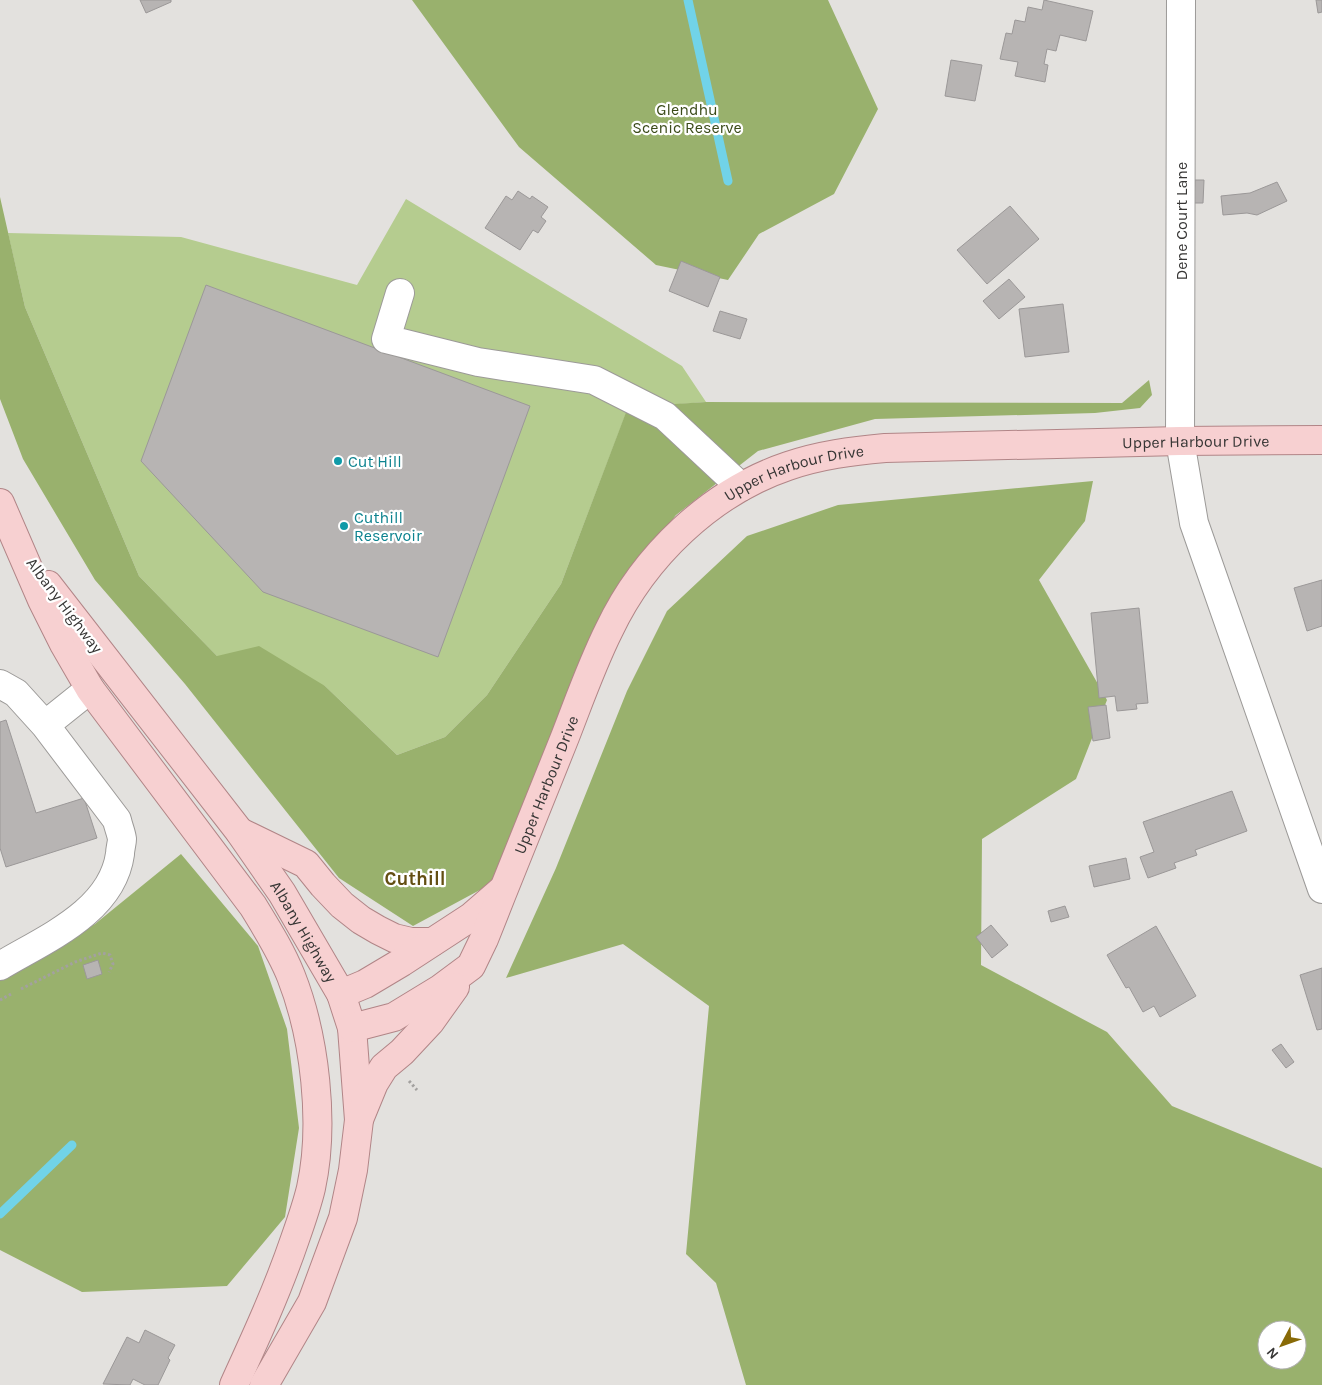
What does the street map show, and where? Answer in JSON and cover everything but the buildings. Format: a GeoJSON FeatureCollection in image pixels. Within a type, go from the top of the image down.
{"type":"FeatureCollection","features":[{"type":"Feature","properties":{"kind":"main road","name":"Upper Harbour Drive"},"geometry":{"type":"LineString","coordinates":[[352,1028],[394,1017],[440,989],[470,966],[484,938],[613,621],[647,569],[668,546],[693,521],[741,487],[787,466],[843,452],[885,448],[1180,441],[1322,440]]}},
{"type":"Feature","properties":{"kind":"main road","name":"Albany Highway"},"geometry":{"type":"LineString","coordinates":[[0,503],[51,618],[90,689],[253,906],[275,943],[291,976],[304,1014],[311,1050],[317,1120],[316,1158],[311,1189],[292,1248],[269,1308],[234,1385]]}},
{"type":"Feature","properties":{"kind":"main road","name":"Albany Highway"},"geometry":{"type":"LineString","coordinates":[[17,540],[42,577],[238,831],[282,894],[341,994],[352,1028],[359,1120],[353,1170],[343,1218],[312,1302],[264,1385]]}},
{"type":"Feature","properties":{"kind":"main road"},"geometry":{"type":"LineString","coordinates":[[238,831],[306,864],[342,905],[378,930],[394,938],[411,942],[432,942]]}},
{"type":"Feature","properties":{"kind":"main road","name":"Upper Harbour Drive"},"geometry":{"type":"LineString","coordinates":[[341,994],[365,984],[471,917],[504,889]]}},
{"type":"Feature","properties":{"kind":"main road"},"geometry":{"type":"LineString","coordinates":[[359,1120],[374,1083],[384,1067],[402,1052],[430,1022],[470,966]]}},
{"type":"Feature","properties":{"kind":"street","name":"Dene Court Lane"},"geometry":{"type":"LineString","coordinates":[[1181,0],[1180,441],[1194,524],[1322,889]]}},
{"type":"Feature","properties":{"kind":"street"},"geometry":{"type":"LineString","coordinates":[[400,293],[386,339],[478,362],[594,380],[666,416],[741,487]]}},
{"type":"Feature","properties":{"kind":"street"},"geometry":{"type":"LineString","coordinates":[[0,684],[16,693],[45,725],[117,820],[122,839],[118,863],[110,885],[98,901],[79,918],[0,966]]}},
{"type":"Feature","properties":{"kind":"street"},"geometry":{"type":"LineString","coordinates":[[45,725],[90,689]]}},
{"type":"Feature","properties":{"kind":"path"},"geometry":{"type":"LineString","coordinates":[[0,1000],[75,962],[102,952],[110,956],[113,964],[109,972]]}},
{"type":"Feature","properties":{"kind":"green space","name":"Glendhu Scenic Reserve"},"geometry":{"type":"Polygon","coordinates":[[[412,0],[828,0],[878,109],[834,194],[759,234],[728,280],[656,265],[519,147],[412,0]]]}},
{"type":"Feature","properties":{"kind":"green space"},"geometry":{"type":"Polygon","coordinates":[[[0,197],[25,307],[139,576],[217,656],[259,646],[325,686],[397,755],[445,737],[487,695],[561,584],[628,407],[706,402],[1122,403],[1149,380],[1152,395],[1140,408],[1095,413],[875,419],[758,451],[676,515],[610,601],[491,884],[413,926],[339,878],[185,684],[95,580],[23,459],[0,399],[0,197]]]}},
{"type":"Feature","properties":{"kind":"green space"},"geometry":{"type":"Polygon","coordinates":[[[406,199],[682,366],[706,402],[628,408],[561,584],[487,695],[445,737],[397,755],[325,686],[217,656],[139,576],[25,307],[8,233],[181,237],[357,285],[406,199]]]}},
{"type":"Feature","properties":{"kind":"green space"},"geometry":{"type":"Polygon","coordinates":[[[1093,481],[1085,521],[1039,580],[1107,700],[1076,779],[982,839],[981,965],[1107,1032],[1172,1106],[1322,1168],[1322,1385],[746,1385],[716,1283],[686,1254],[709,1006],[623,944],[506,978],[556,868],[627,691],[667,611],[747,536],[838,505],[1093,481]]]}},
{"type":"Feature","properties":{"kind":"green space"},"geometry":{"type":"Polygon","coordinates":[[[181,854],[258,946],[287,1029],[299,1128],[285,1217],[227,1286],[82,1292],[0,1250],[0,980],[95,924],[181,854]]]}},
{"type":"Feature","properties":{"kind":"waterway"},"geometry":{"type":"LineString","coordinates":[[688,0],[728,181]]}},
{"type":"Feature","properties":{"kind":"waterway"},"geometry":{"type":"LineString","coordinates":[[0,1214],[72,1145]]}},
{"type":"Feature","properties":{"kind":"place","name":"Cut Hill"},"geometry":{"type":"Point","coordinates":[338,461]}},
{"type":"Feature","properties":{"kind":"place","name":"Cuthill Reservoir"},"geometry":{"type":"Point","coordinates":[344,526]}},
{"type":"Feature","properties":{"kind":"district","name":"Cuthill"},"geometry":{"type":"Point","coordinates":[415,878]}}]}
